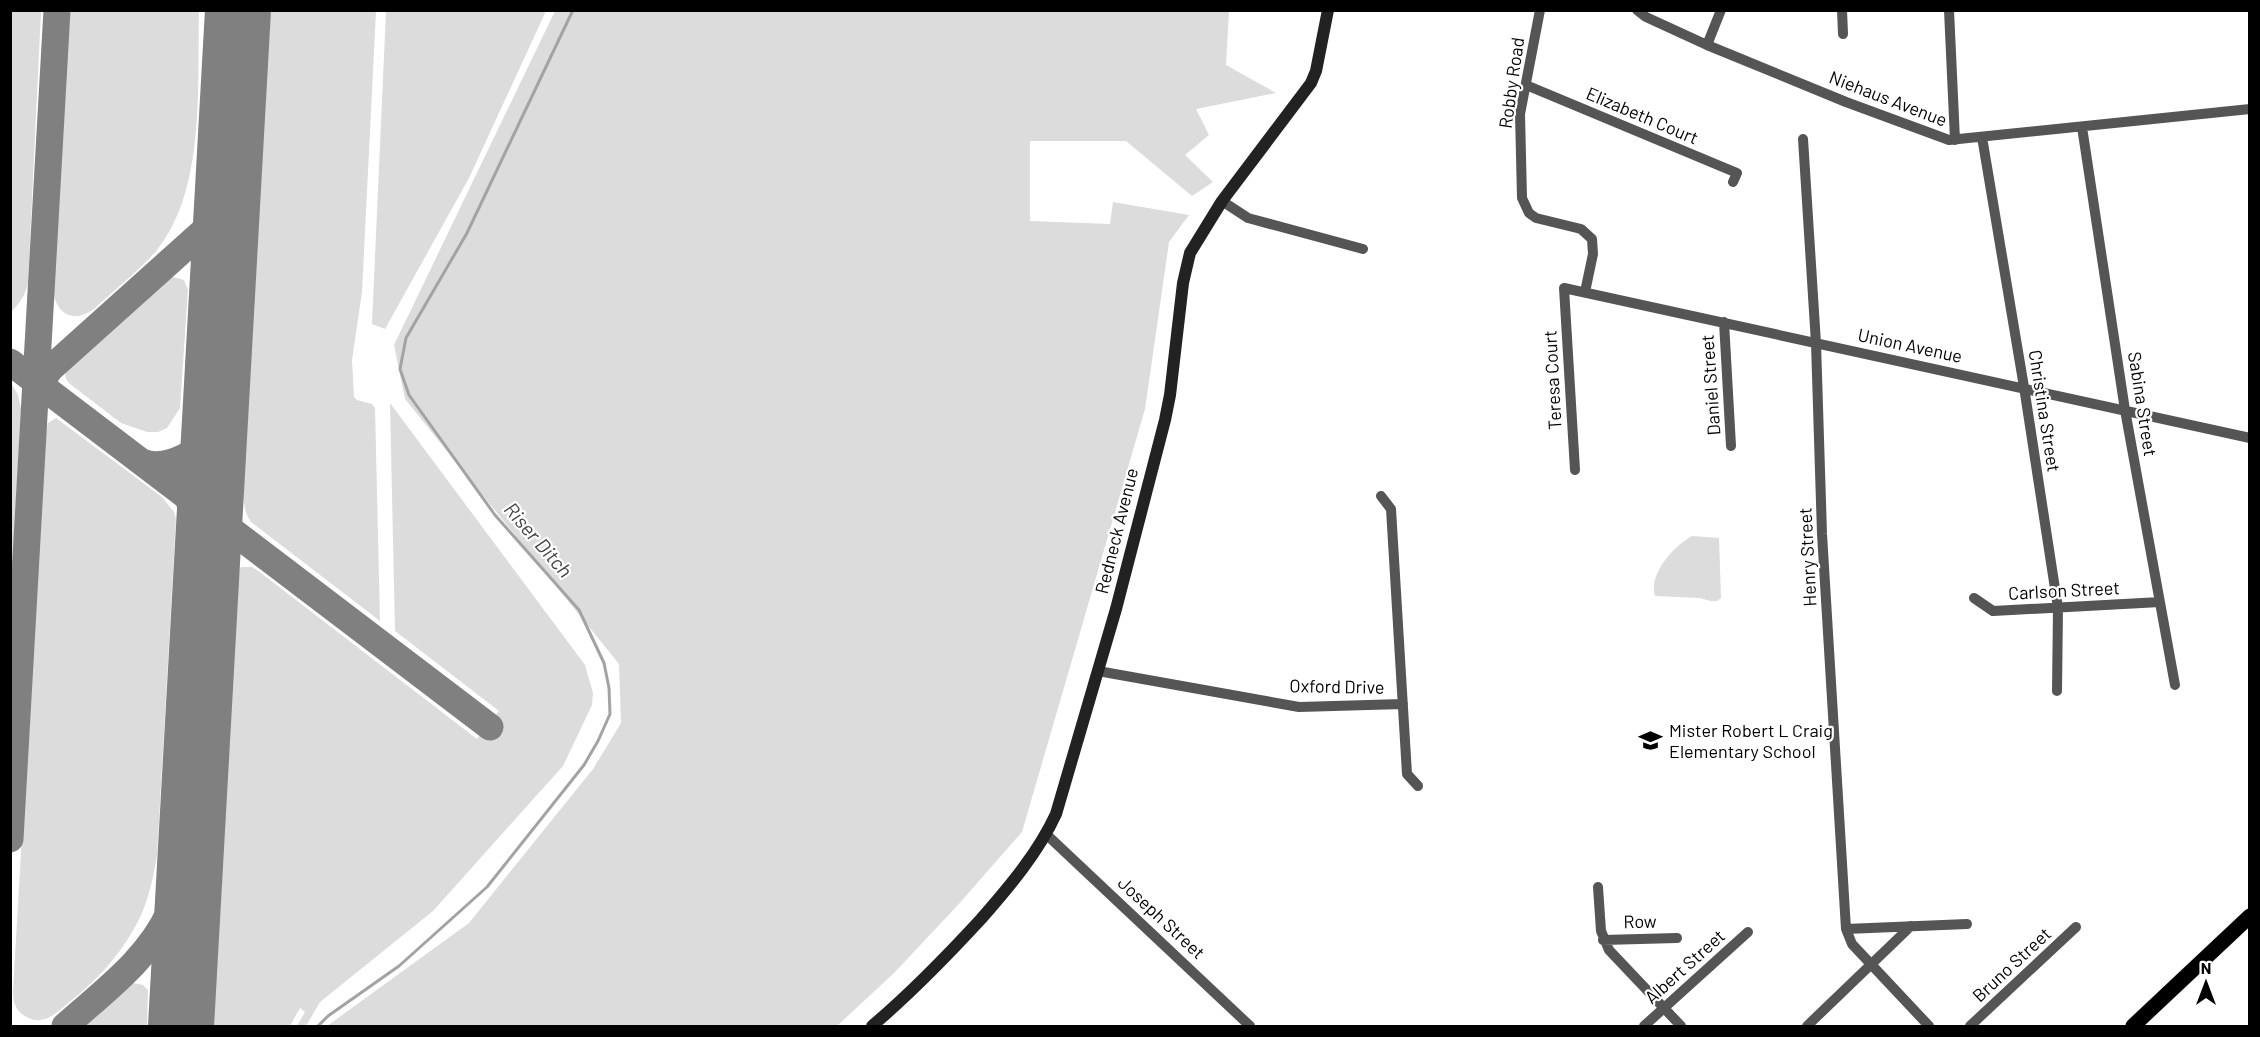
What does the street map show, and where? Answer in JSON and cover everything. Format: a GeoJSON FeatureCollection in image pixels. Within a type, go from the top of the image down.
{"type":"FeatureCollection","features":[{"type":"Feature","properties":{"kind":"main road"},"geometry":{"type":"LineString","coordinates":[[2133,1026],[2250,916]]}},
{"type":"Feature","properties":{"kind":"street","name":"Redneck Avenue"},"geometry":{"type":"LineString","coordinates":[[872,1026],[940,964],[1000,897],[1047,835],[1056,814],[1098,670],[1165,420],[1185,267],[1197,239],[1222,201],[1311,83],[1316,71],[1328,10]]}},
{"type":"Feature","properties":{"kind":"street","name":"Robby Road"},"geometry":{"type":"LineString","coordinates":[[1540,10],[1520,114],[1522,198],[1529,213],[1536,218],[1581,229],[1592,239],[1593,254],[1585,292]]}},
{"type":"Feature","properties":{"kind":"street","name":"Niehaus Avenue"},"geometry":{"type":"LineString","coordinates":[[1637,10],[1646,17],[1707,45],[1846,102],[1949,140],[2250,109]]}},
{"type":"Feature","properties":{"kind":"street"},"geometry":{"type":"LineString","coordinates":[[1707,45],[1720,10]]}},
{"type":"Feature","properties":{"kind":"street"},"geometry":{"type":"LineString","coordinates":[[1842,10],[1843,34]]}},
{"type":"Feature","properties":{"kind":"street"},"geometry":{"type":"LineString","coordinates":[[1949,10],[1955,140]]}},
{"type":"Feature","properties":{"kind":"street","name":"Elizabeth Court"},"geometry":{"type":"LineString","coordinates":[[1526,85],[1737,173],[1733,182]]}},
{"type":"Feature","properties":{"kind":"street","name":"Sabina Street"},"geometry":{"type":"LineString","coordinates":[[2082,127],[2125,410],[2175,685]]}},
{"type":"Feature","properties":{"kind":"street","name":"Christina Street"},"geometry":{"type":"LineString","coordinates":[[1982,137],[2058,608],[2057,691]]}},
{"type":"Feature","properties":{"kind":"street","name":"Henry Street"},"geometry":{"type":"LineString","coordinates":[[1803,140],[1816,342],[1822,534],[1846,929],[1852,944],[1929,1026]]}},
{"type":"Feature","properties":{"kind":"street"},"geometry":{"type":"LineString","coordinates":[[1222,201],[1248,218],[1363,249]]}},
{"type":"Feature","properties":{"kind":"street","name":"Union Avenue"},"geometry":{"type":"LineString","coordinates":[[1564,288],[2250,438]]}},
{"type":"Feature","properties":{"kind":"street","name":"Teresa Court"},"geometry":{"type":"LineString","coordinates":[[1564,288],[1575,470]]}},
{"type":"Feature","properties":{"kind":"street","name":"Daniel Street"},"geometry":{"type":"LineString","coordinates":[[1724,322],[1731,446]]}},
{"type":"Feature","properties":{"kind":"street","name":"Oxford Drive"},"geometry":{"type":"LineString","coordinates":[[1098,670],[1299,706],[1403,704],[1391,509],[1381,496]]}},
{"type":"Feature","properties":{"kind":"street","name":"Carlson Street"},"geometry":{"type":"LineString","coordinates":[[1974,598],[1993,611],[2160,602]]}},
{"type":"Feature","properties":{"kind":"street"},"geometry":{"type":"LineString","coordinates":[[1403,704],[1407,774],[1418,786]]}},
{"type":"Feature","properties":{"kind":"street","name":"Joseph Street"},"geometry":{"type":"LineString","coordinates":[[1047,835],[1250,1026]]}},
{"type":"Feature","properties":{"kind":"street"},"geometry":{"type":"LineString","coordinates":[[1598,888],[1603,940],[1613,955],[1681,1026]]}},
{"type":"Feature","properties":{"kind":"street"},"geometry":{"type":"LineString","coordinates":[[1846,929],[1967,924]]}},
{"type":"Feature","properties":{"kind":"street"},"geometry":{"type":"LineString","coordinates":[[1807,1026],[1911,926]]}},
{"type":"Feature","properties":{"kind":"street","name":"Bruno Street"},"geometry":{"type":"LineString","coordinates":[[1970,1026],[2076,927]]}},
{"type":"Feature","properties":{"kind":"street","name":"Albert Street"},"geometry":{"type":"LineString","coordinates":[[1644,1026],[1748,932]]}},
{"type":"Feature","properties":{"kind":"street","name":"Row"},"geometry":{"type":"LineString","coordinates":[[1603,940],[1677,938]]}},
{"type":"Feature","properties":{"kind":"shaded area"},"geometry":{"type":"Polygon","coordinates":[[[11,10],[41,11],[28,283],[22,299],[11,312],[11,10]]]}},
{"type":"Feature","properties":{"kind":"shaded area"},"geometry":{"type":"Polygon","coordinates":[[[69,11],[199,11],[196,136],[184,197],[173,225],[157,250],[135,272],[94,309],[79,316],[62,311],[53,290],[69,11]]]}},
{"type":"Feature","properties":{"kind":"shaded area"},"geometry":{"type":"Polygon","coordinates":[[[270,11],[376,11],[362,292],[352,360],[354,397],[372,404],[375,408],[380,621],[251,522],[244,505],[270,11]]]}},
{"type":"Feature","properties":{"kind":"shaded area"},"geometry":{"type":"Polygon","coordinates":[[[386,11],[546,11],[469,178],[385,329],[372,324],[386,11]]]}},
{"type":"Feature","properties":{"kind":"shaded area"},"geometry":{"type":"Polygon","coordinates":[[[555,11],[1229,11],[1226,65],[1276,93],[1196,109],[1209,135],[1185,155],[1213,182],[1192,196],[1126,141],[1030,141],[1030,221],[1110,224],[1113,202],[1189,215],[1169,242],[1145,409],[1022,832],[894,973],[837,1026],[327,1026],[469,923],[593,769],[621,723],[619,664],[405,399],[394,345],[555,11]]]}},
{"type":"Feature","properties":{"kind":"shaded area"},"geometry":{"type":"Polygon","coordinates":[[[167,278],[184,280],[188,290],[180,408],[167,428],[158,432],[147,432],[121,423],[70,384],[66,379],[66,374],[67,369],[167,278]]]}},
{"type":"Feature","properties":{"kind":"shaded area"},"geometry":{"type":"Polygon","coordinates":[[[11,383],[18,395],[21,409],[11,592],[11,383]]]}},
{"type":"Feature","properties":{"kind":"shaded area"},"geometry":{"type":"Polygon","coordinates":[[[390,403],[585,665],[593,693],[592,705],[563,766],[433,911],[320,1002],[306,1026],[297,1026],[305,1012],[300,1008],[290,1026],[213,1026],[238,572],[241,567],[252,567],[257,570],[477,739],[499,711],[395,631],[390,403]]]}},
{"type":"Feature","properties":{"kind":"shaded area"},"geometry":{"type":"Polygon","coordinates":[[[56,418],[162,497],[174,512],[176,519],[157,855],[149,893],[134,929],[104,970],[58,1012],[48,1018],[38,1020],[23,1015],[18,1010],[13,991],[45,436],[48,423],[56,418]]]}},
{"type":"Feature","properties":{"kind":"shaded area"},"geometry":{"type":"Polygon","coordinates":[[[1692,536],[1719,538],[1721,598],[1711,601],[1699,598],[1655,596],[1655,579],[1659,570],[1678,546],[1692,536]]]}},
{"type":"Feature","properties":{"kind":"shaded area"},"geometry":{"type":"Polygon","coordinates":[[[133,983],[143,985],[148,990],[147,1026],[83,1026],[133,983]]]}},
{"type":"Feature","properties":{"kind":"waterway","name":"Riser Ditch"},"geometry":{"type":"LineString","coordinates":[[318,1026],[328,1016],[399,966],[487,887],[584,765],[610,714],[609,688],[604,663],[579,610],[495,515],[409,395],[400,369],[406,338],[467,233],[573,10]]}},
{"type":"Feature","properties":{"kind":"taxiway"},"geometry":{"type":"LineString","coordinates":[[10,839],[57,10]]}},
{"type":"Feature","properties":{"kind":"taxiway"},"geometry":{"type":"LineString","coordinates":[[233,10],[237,22]]}},
{"type":"Feature","properties":{"kind":"taxiway"},"geometry":{"type":"LineString","coordinates":[[37,395],[50,369],[226,211]]}},
{"type":"Feature","properties":{"kind":"taxiway"},"geometry":{"type":"LineString","coordinates":[[10,362],[490,727]]}},
{"type":"Feature","properties":{"kind":"taxiway"},"geometry":{"type":"LineString","coordinates":[[142,462],[167,463],[192,453],[205,437],[215,410]]}},
{"type":"Feature","properties":{"kind":"taxiway"},"geometry":{"type":"LineString","coordinates":[[189,501],[201,519],[207,556]]}},
{"type":"Feature","properties":{"kind":"taxiway"},"geometry":{"type":"LineString","coordinates":[[65,1026],[138,960],[161,928],[177,891],[192,830]]}},
{"type":"Feature","properties":{"kind":"runway"},"geometry":{"type":"LineString","coordinates":[[181,1026],[238,10]]}},
{"type":"Feature","properties":{"kind":"place","name":"Mister Robert L Craig Elementary School"},"geometry":{"type":"Point","coordinates":[1651,741]}}]}
